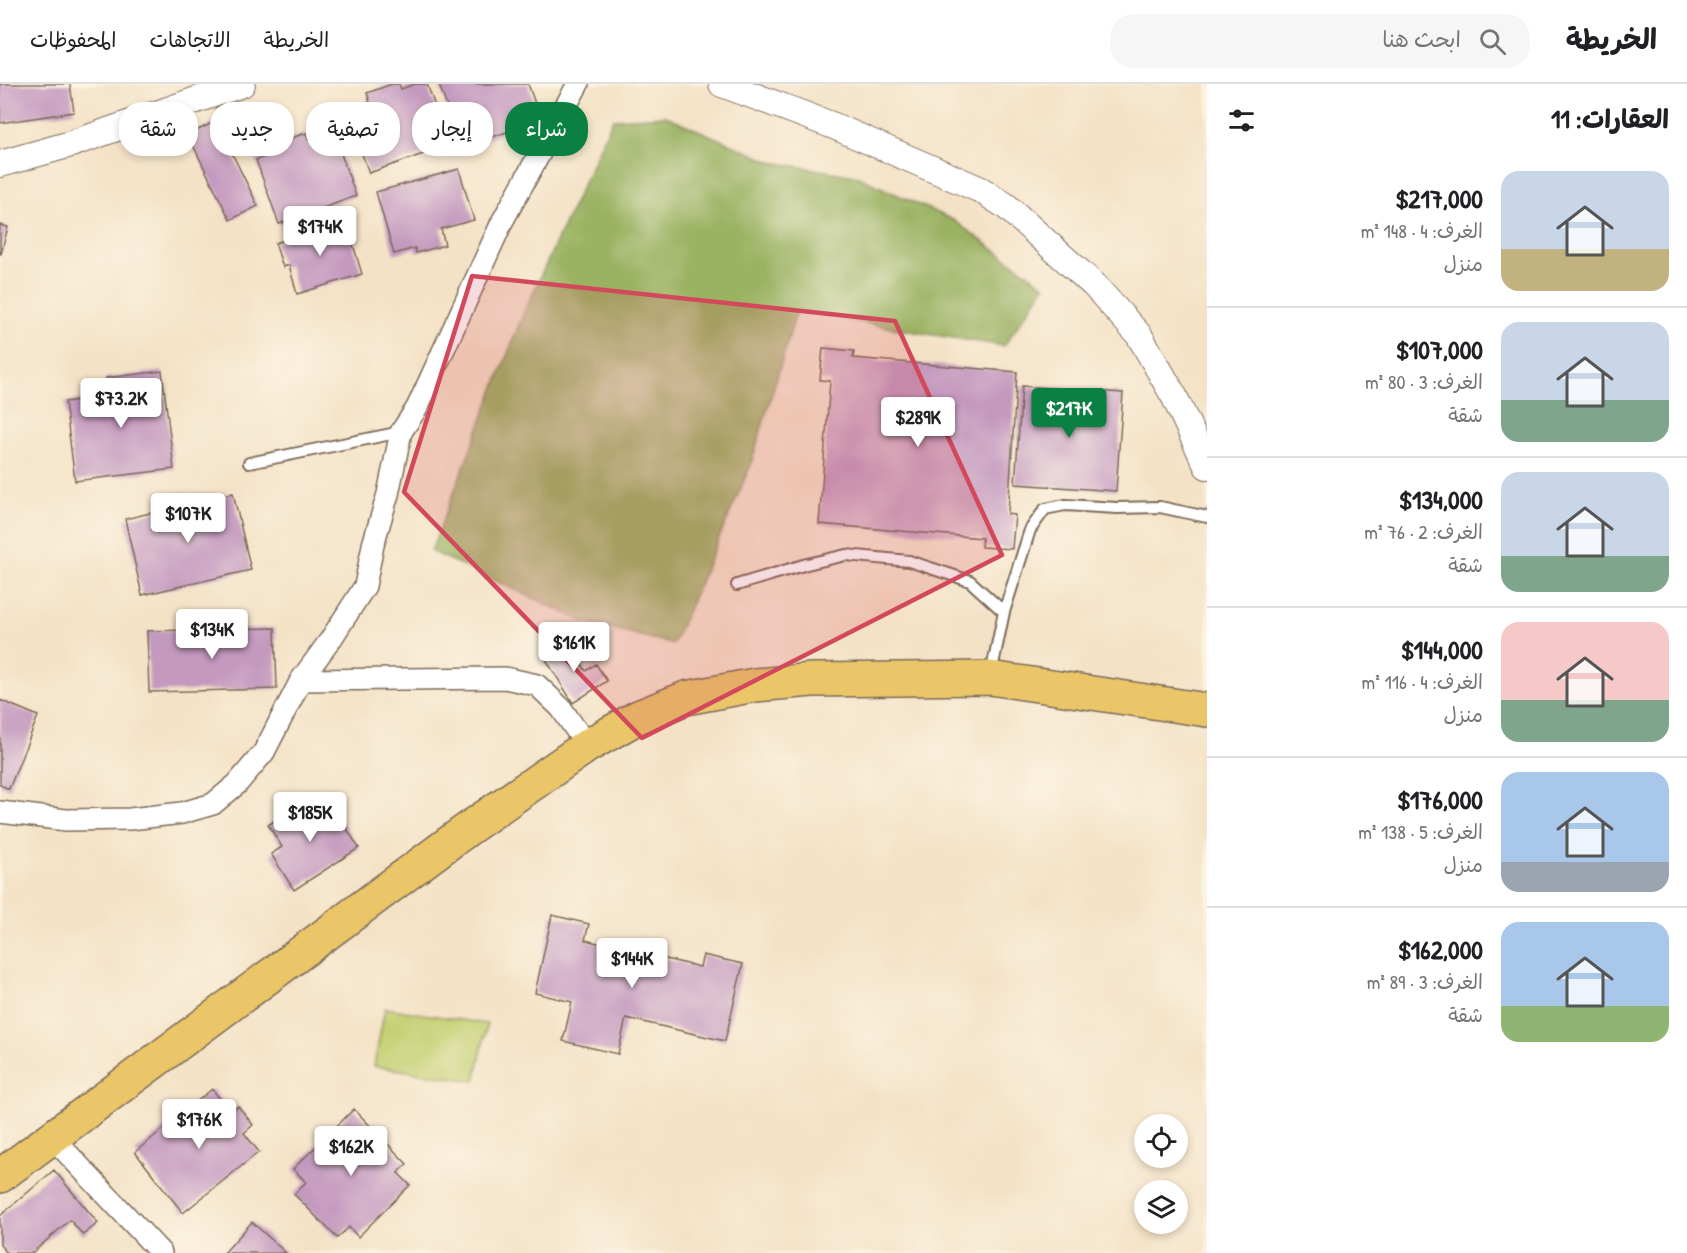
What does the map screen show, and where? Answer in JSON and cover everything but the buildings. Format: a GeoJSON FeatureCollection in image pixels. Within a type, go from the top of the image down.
{"type":"FeatureCollection","features":[{"type":"Feature","properties":{"kind":"main road"},"geometry":{"type":"LineString","coordinates":[[0,1176],[465,831],[587,746],[638,717],[686,698],[755,684],[812,680],[990,678],[1207,710]]}},
{"type":"Feature","properties":{"kind":"street"},"geometry":{"type":"LineString","coordinates":[[0,164],[71,144],[242,84]]}},
{"type":"Feature","properties":{"kind":"street"},"geometry":{"type":"LineString","coordinates":[[0,812],[66,820],[130,819],[182,813],[213,804],[237,784],[264,752],[301,680],[365,586],[373,545],[388,494],[400,432],[417,408],[503,220],[578,84]]}},
{"type":"Feature","properties":{"kind":"street"},"geometry":{"type":"LineString","coordinates":[[722,84],[844,131],[981,190],[1006,206],[1094,285],[1138,335],[1174,396],[1207,466]]}},
{"type":"Feature","properties":{"kind":"street"},"geometry":{"type":"LineString","coordinates":[[301,680],[505,678],[537,685],[561,708],[587,746]]}},
{"type":"Feature","properties":{"kind":"street"},"geometry":{"type":"LineString","coordinates":[[51,1136],[161,1253]]}},
{"type":"Feature","properties":{"kind":"lane"},"geometry":{"type":"LineString","coordinates":[[249,463],[400,432]]}},
{"type":"Feature","properties":{"kind":"lane"},"geometry":{"type":"LineString","coordinates":[[990,678],[1004,612],[1030,530],[1045,508],[1065,505],[1117,508],[1160,507],[1207,517]]}},
{"type":"Feature","properties":{"kind":"lane"},"geometry":{"type":"LineString","coordinates":[[737,585],[846,555],[909,561],[970,582],[1004,612]]}},
{"type":"Feature","properties":{"kind":"highlighted area"},"geometry":{"type":"Polygon","coordinates":[[[472,276],[895,321],[1002,555],[642,738],[404,492],[472,276]]]}},
{"type":"Feature","properties":{"kind":"green space"},"geometry":{"type":"Polygon","coordinates":[[[666,116],[771,162],[856,176],[953,220],[1045,286],[1004,346],[797,310],[750,467],[673,644],[583,621],[431,551],[524,312],[613,119],[666,116]]]}},
{"type":"Feature","properties":{"kind":"green space"},"geometry":{"type":"Polygon","coordinates":[[[385,1008],[487,1024],[475,1081],[374,1066],[385,1008]]]}}]}
